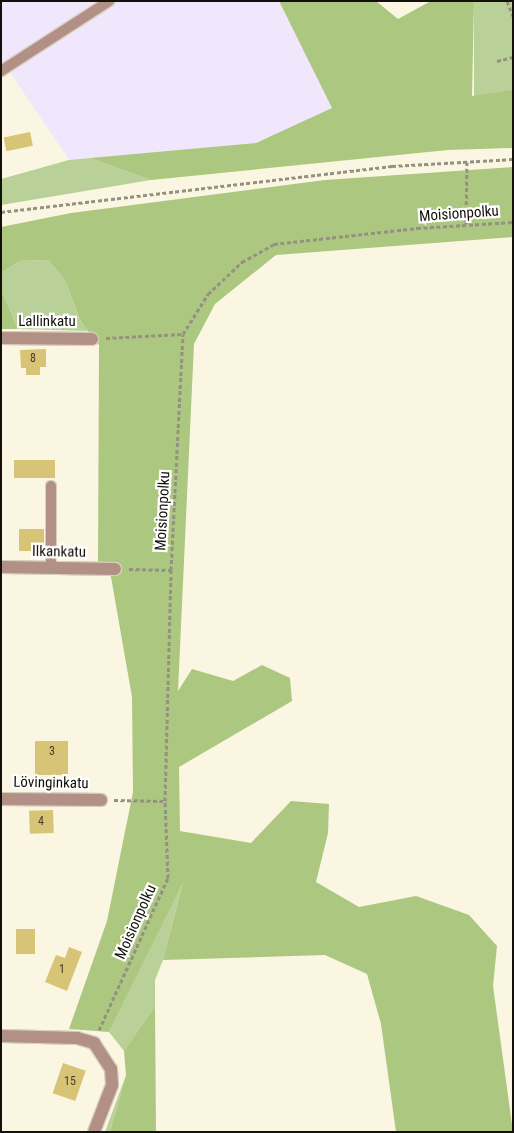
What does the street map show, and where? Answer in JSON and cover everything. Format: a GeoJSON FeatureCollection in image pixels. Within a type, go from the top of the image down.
{"type":"FeatureCollection","features":[{"type":"Feature","properties":{"kind":"street","name":"Lallinkatu"},"geometry":{"type":"LineString","coordinates":[[1,338],[92,338]]}},
{"type":"Feature","properties":{"kind":"street","name":"Ilkankatu"},"geometry":{"type":"LineString","coordinates":[[1,567],[116,569]]}},
{"type":"Feature","properties":{"kind":"street","name":"Lövinginkatu"},"geometry":{"type":"LineString","coordinates":[[1,799],[101,800]]}},
{"type":"Feature","properties":{"kind":"street"},"geometry":{"type":"LineString","coordinates":[[1,1036],[77,1038],[94,1043],[111,1069],[112,1085],[94,1132]]}},
{"type":"Feature","properties":{"kind":"lane"},"geometry":{"type":"LineString","coordinates":[[1,71],[109,1]]}},
{"type":"Feature","properties":{"kind":"lane"},"geometry":{"type":"LineString","coordinates":[[51,568],[52,486]]}},
{"type":"Feature","properties":{"kind":"path"},"geometry":{"type":"LineString","coordinates":[[507,1],[513,16]]}},
{"type":"Feature","properties":{"kind":"path"},"geometry":{"type":"LineString","coordinates":[[497,61],[513,57]]}},
{"type":"Feature","properties":{"kind":"path"},"geometry":{"type":"LineString","coordinates":[[1,212],[392,166],[513,159]]}},
{"type":"Feature","properties":{"kind":"path"},"geometry":{"type":"LineString","coordinates":[[466,224],[467,162]]}},
{"type":"Feature","properties":{"kind":"path","name":"Moisionpolku"},"geometry":{"type":"LineString","coordinates":[[94,1043],[168,878],[164,801],[171,570],[183,334],[208,294],[242,262],[274,244],[466,224],[513,222]]}},
{"type":"Feature","properties":{"kind":"path"},"geometry":{"type":"LineString","coordinates":[[92,338],[183,334]]}},
{"type":"Feature","properties":{"kind":"path"},"geometry":{"type":"LineString","coordinates":[[116,569],[171,570]]}},
{"type":"Feature","properties":{"kind":"path"},"geometry":{"type":"LineString","coordinates":[[101,800],[164,801]]}},
{"type":"Feature","properties":{"kind":"shaded area"},"geometry":{"type":"Polygon","coordinates":[[[1,1],[279,1],[333,108],[256,143],[69,160],[5,65],[1,67],[1,1]]]}},
{"type":"Feature","properties":{"kind":"green space"},"geometry":{"type":"Polygon","coordinates":[[[279,1],[376,1],[398,19],[431,1],[474,1],[472,96],[513,90],[513,148],[448,150],[151,180],[90,158],[256,143],[332,108],[279,1]]]}},
{"type":"Feature","properties":{"kind":"green space"},"geometry":{"type":"Polygon","coordinates":[[[474,1],[513,1],[513,97],[474,97],[474,1]]]}},
{"type":"Feature","properties":{"kind":"green space"},"geometry":{"type":"Polygon","coordinates":[[[90,158],[151,180],[1,205],[1,179],[69,160],[90,158]]]}},
{"type":"Feature","properties":{"kind":"green space"},"geometry":{"type":"Polygon","coordinates":[[[513,167],[513,237],[276,255],[215,304],[194,344],[178,691],[192,669],[233,681],[262,665],[290,678],[292,701],[179,767],[180,831],[251,843],[291,801],[329,804],[328,833],[316,882],[359,907],[416,896],[469,915],[497,946],[493,986],[513,1132],[396,1132],[381,1024],[367,974],[325,955],[163,960],[183,882],[109,1032],[69,1029],[107,921],[133,792],[132,697],[111,577],[98,563],[99,345],[81,322],[65,280],[48,260],[20,261],[1,273],[1,227],[71,213],[325,180],[513,167]]]}},
{"type":"Feature","properties":{"kind":"green space"},"geometry":{"type":"Polygon","coordinates":[[[48,260],[65,280],[81,322],[88,331],[18,329],[1,289],[1,273],[20,261],[48,260]]]}},
{"type":"Feature","properties":{"kind":"green space"},"geometry":{"type":"Polygon","coordinates":[[[1,289],[18,329],[1,329],[1,289]]]}},
{"type":"Feature","properties":{"kind":"green space"},"geometry":{"type":"Polygon","coordinates":[[[184,878],[163,960],[155,980],[155,1006],[124,1051],[109,1032],[184,878]]]}},
{"type":"Feature","properties":{"kind":"green space"},"geometry":{"type":"Polygon","coordinates":[[[155,1006],[156,1132],[110,1132],[126,1075],[124,1051],[155,1006]]]}},
{"type":"Feature","properties":{"kind":"green space"},"geometry":{"type":"Polygon","coordinates":[[[126,1075],[110,1132],[105,1132],[126,1075]]]}},
{"type":"Feature","properties":{"kind":"building"},"geometry":{"type":"Polygon","coordinates":[[[30,132],[33,146],[7,151],[4,138],[30,132]]]}},
{"type":"Feature","properties":{"kind":"building"},"geometry":{"type":"Polygon","coordinates":[[[46,349],[46,367],[40,367],[40,375],[26,375],[26,368],[21,368],[20,350],[46,349]]]}},
{"type":"Feature","properties":{"kind":"building"},"geometry":{"type":"Polygon","coordinates":[[[14,460],[55,460],[55,478],[14,478],[14,460]]]}},
{"type":"Feature","properties":{"kind":"building"},"geometry":{"type":"Polygon","coordinates":[[[19,529],[44,529],[44,551],[19,551],[19,529]]]}},
{"type":"Feature","properties":{"kind":"building"},"geometry":{"type":"Polygon","coordinates":[[[35,741],[68,741],[68,775],[35,775],[35,741]]]}},
{"type":"Feature","properties":{"kind":"building"},"geometry":{"type":"Polygon","coordinates":[[[53,810],[54,833],[30,834],[29,811],[53,810]]]}},
{"type":"Feature","properties":{"kind":"building"},"geometry":{"type":"Polygon","coordinates":[[[16,929],[35,929],[35,954],[16,954],[16,929]]]}},
{"type":"Feature","properties":{"kind":"building"},"geometry":{"type":"Polygon","coordinates":[[[69,947],[82,952],[67,991],[45,982],[56,955],[65,958],[69,947]]]}},
{"type":"Feature","properties":{"kind":"building"},"geometry":{"type":"Polygon","coordinates":[[[63,1063],[86,1071],[75,1101],[53,1093],[63,1063]]]}}]}
